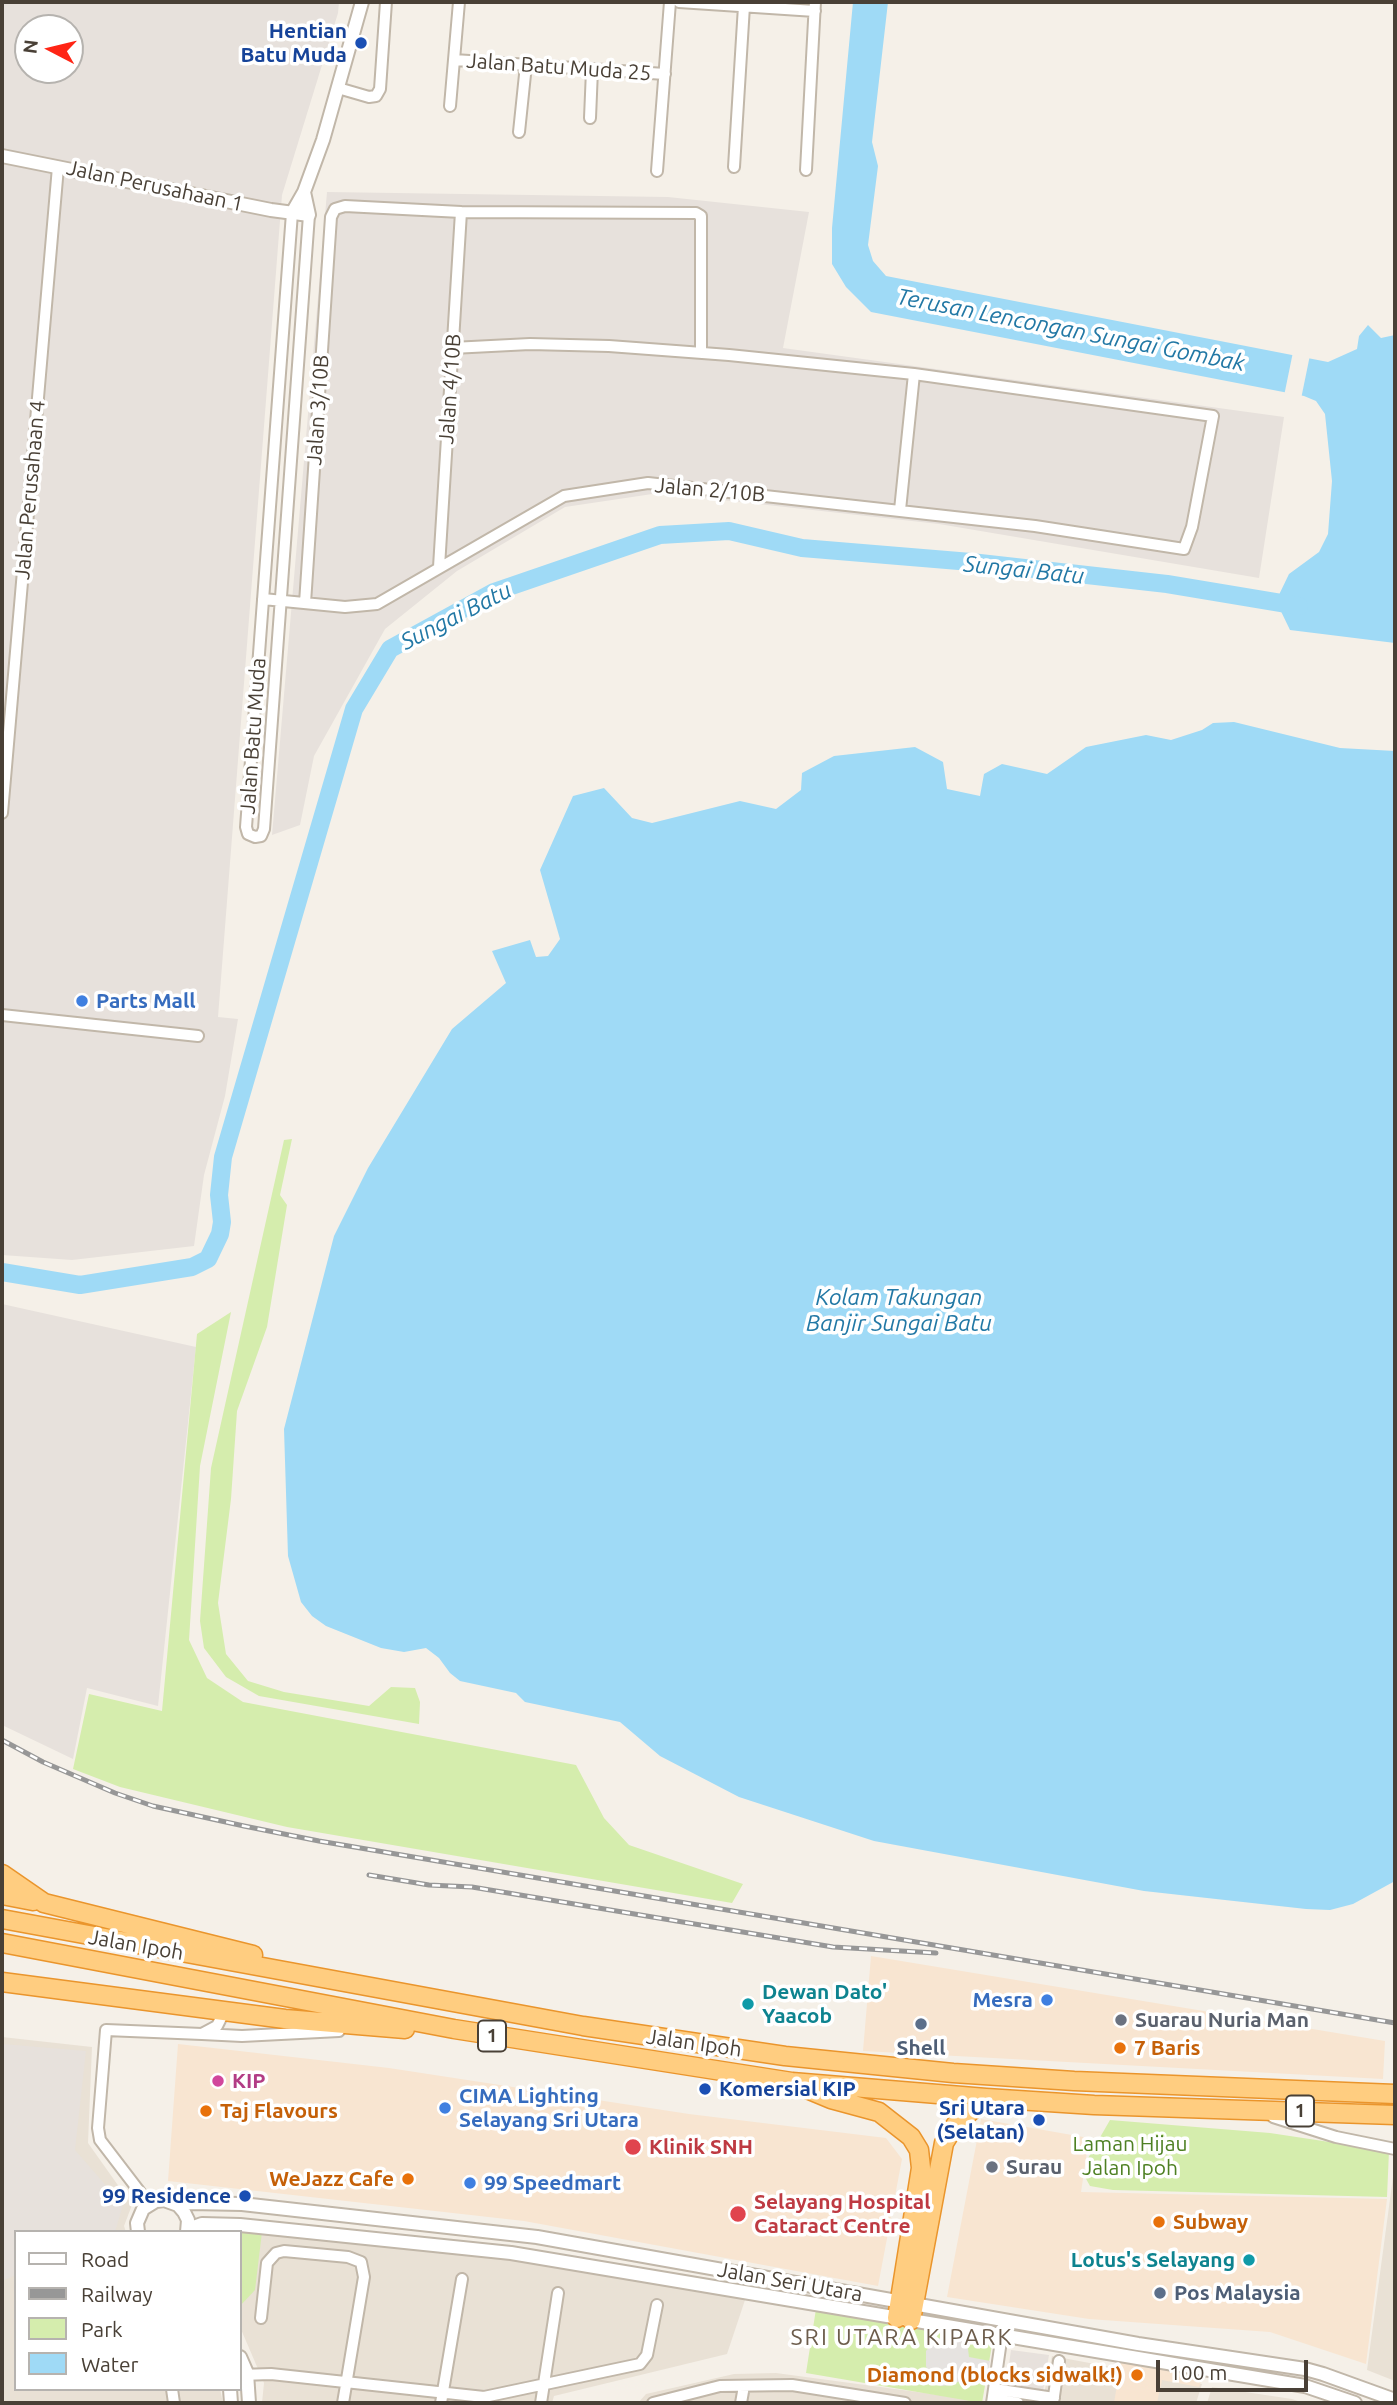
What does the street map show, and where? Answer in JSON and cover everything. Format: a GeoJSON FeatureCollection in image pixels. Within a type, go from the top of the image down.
{"type":"FeatureCollection","features":[{"type":"Feature","properties":{"kind":"highway"},"geometry":{"type":"LineString","coordinates":[[2,1874],[44,1903]]}},
{"type":"Feature","properties":{"kind":"highway"},"geometry":{"type":"LineString","coordinates":[[2,1895],[457,2003]]}},
{"type":"Feature","properties":{"kind":"highway","name":"Jalan Ipoh"},"geometry":{"type":"LineString","coordinates":[[2,1919],[656,2038],[785,2056],[940,2072],[1136,2084],[1395,2094]]}},
{"type":"Feature","properties":{"kind":"highway","name":"Jalan Ipoh"},"geometry":{"type":"LineString","coordinates":[[2,1943],[454,2029],[612,2056],[792,2082],[1094,2105],[1395,2115]]}},
{"type":"Feature","properties":{"kind":"highway"},"geometry":{"type":"LineString","coordinates":[[2,1982],[285,2019],[380,2028],[454,2029]]}},
{"type":"Feature","properties":{"kind":"highway"},"geometry":{"type":"LineString","coordinates":[[792,2082],[831,2099],[878,2112],[911,2137],[919,2150],[921,2168],[906,2311]]}},
{"type":"Feature","properties":{"kind":"highway"},"geometry":{"type":"LineString","coordinates":[[906,2311],[944,2143],[956,2124],[986,2098]]}},
{"type":"Feature","properties":{"kind":"street"},"geometry":{"type":"LineString","coordinates":[[292,213],[304,192],[323,140],[362,2]]}},
{"type":"Feature","properties":{"kind":"street"},"geometry":{"type":"LineString","coordinates":[[338,88],[369,97],[376,96],[380,89],[386,2]]}},
{"type":"Feature","properties":{"kind":"street"},"geometry":{"type":"LineString","coordinates":[[450,106],[459,2]]}},
{"type":"Feature","properties":{"kind":"street"},"geometry":{"type":"LineString","coordinates":[[657,171],[670,2]]}},
{"type":"Feature","properties":{"kind":"street"},"geometry":{"type":"LineString","coordinates":[[679,2],[815,6],[806,170]]}},
{"type":"Feature","properties":{"kind":"street"},"geometry":{"type":"LineString","coordinates":[[733,167],[744,6]]}},
{"type":"Feature","properties":{"kind":"street","name":"Jalan Batu Muda 25"},"geometry":{"type":"LineString","coordinates":[[454,60],[665,74]]}},
{"type":"Feature","properties":{"kind":"street"},"geometry":{"type":"LineString","coordinates":[[519,132],[526,65]]}},
{"type":"Feature","properties":{"kind":"street"},"geometry":{"type":"LineString","coordinates":[[590,118],[593,70]]}},
{"type":"Feature","properties":{"kind":"street","name":"Jalan Perusahaan 1"},"geometry":{"type":"LineString","coordinates":[[2,156],[309,215]]}},
{"type":"Feature","properties":{"kind":"street","name":"Jalan Perusahaan 4"},"geometry":{"type":"LineString","coordinates":[[2,813],[58,167]]}},
{"type":"Feature","properties":{"kind":"street"},"geometry":{"type":"LineString","coordinates":[[304,192],[309,215]]}},
{"type":"Feature","properties":{"kind":"street","name":"Jalan 3/10B"},"geometry":{"type":"LineString","coordinates":[[305,603],[331,217],[339,206],[461,212]]}},
{"type":"Feature","properties":{"kind":"street"},"geometry":{"type":"LineString","coordinates":[[461,212],[686,211],[701,216],[701,353]]}},
{"type":"Feature","properties":{"kind":"street","name":"Jalan 4/10B"},"geometry":{"type":"LineString","coordinates":[[439,567],[461,212]]}},
{"type":"Feature","properties":{"kind":"street","name":"Jalan Batu Muda"},"geometry":{"type":"LineString","coordinates":[[292,213],[246,827],[248,834],[255,838],[261,836],[264,829],[309,215]]}},
{"type":"Feature","properties":{"kind":"street"},"geometry":{"type":"LineString","coordinates":[[452,348],[530,344],[596,346],[701,353],[914,374],[900,510]]}},
{"type":"Feature","properties":{"kind":"street","name":"Jalan 2/10B"},"geometry":{"type":"LineString","coordinates":[[263,599],[345,607],[377,604],[564,496],[648,483],[1035,526],[1184,550],[1192,527],[1213,416],[914,374]]}},
{"type":"Feature","properties":{"kind":"street"},"geometry":{"type":"LineString","coordinates":[[2,1015],[198,1036]]}},
{"type":"Feature","properties":{"kind":"street"},"geometry":{"type":"LineString","coordinates":[[202,2034],[217,2026],[221,2018],[215,2009]]}},
{"type":"Feature","properties":{"kind":"street"},"geometry":{"type":"LineString","coordinates":[[138,2230],[139,2216],[149,2204],[100,2140],[98,2128],[106,2030],[242,2036],[380,2028]]}},
{"type":"Feature","properties":{"kind":"street"},"geometry":{"type":"LineString","coordinates":[[1249,2109],[1336,2137],[1395,2149]]}},
{"type":"Feature","properties":{"kind":"street","name":"Jalan Seri Utara"},"geometry":{"type":"LineString","coordinates":[[149,2204],[164,2200],[178,2205],[242,2204],[537,2237],[906,2311],[1002,2336],[1305,2386],[1355,2403]]}},
{"type":"Feature","properties":{"kind":"street"},"geometry":{"type":"LineString","coordinates":[[178,2205],[188,2220],[188,2230]]}},
{"type":"Feature","properties":{"kind":"street","name":"Jalan Seri Utara"},"geometry":{"type":"LineString","coordinates":[[188,2230],[202,2224],[240,2225],[511,2253],[906,2311],[1004,2320],[1138,2344],[1305,2369],[1395,2400]]}},
{"type":"Feature","properties":{"kind":"street"},"geometry":{"type":"LineString","coordinates":[[261,2318],[267,2263],[276,2253],[284,2251],[348,2257],[361,2262],[364,2277],[343,2403]]}},
{"type":"Feature","properties":{"kind":"street"},"geometry":{"type":"LineString","coordinates":[[442,2399],[462,2278]]}},
{"type":"Feature","properties":{"kind":"street"},"geometry":{"type":"LineString","coordinates":[[541,2403],[558,2293]]}},
{"type":"Feature","properties":{"kind":"street"},"geometry":{"type":"LineString","coordinates":[[249,2403],[243,2374],[271,2374],[346,2383],[442,2399],[485,2397],[640,2364],[645,2361],[657,2305]]}},
{"type":"Feature","properties":{"kind":"street"},"geometry":{"type":"LineString","coordinates":[[993,2397],[1004,2320]]}},
{"type":"Feature","properties":{"kind":"street"},"geometry":{"type":"LineString","coordinates":[[993,2397],[1053,2401],[1059,2361]]}},
{"type":"Feature","properties":{"kind":"street"},"geometry":{"type":"LineString","coordinates":[[653,2403],[720,2386],[792,2385],[843,2398],[905,2403]]}},
{"type":"Feature","properties":{"kind":"street"},"geometry":{"type":"LineString","coordinates":[[741,2403],[744,2386]]}},
{"type":"Feature","properties":{"kind":"street"},"geometry":{"type":"LineString","coordinates":[[993,2397],[1018,2403]]}},
{"type":"Feature","properties":{"kind":"shaded area"},"geometry":{"type":"Polygon","coordinates":[[[2,2],[339,2],[338,13],[282,195],[218,1017],[238,1019],[225,1096],[204,1175],[194,1246],[72,1260],[2,1255],[2,2]]]}},
{"type":"Feature","properties":{"kind":"shaded area"},"geometry":{"type":"Polygon","coordinates":[[[327,192],[668,197],[809,212],[783,348],[1284,417],[1259,578],[939,524],[659,493],[565,507],[457,571],[385,629],[314,756],[300,825],[272,835],[327,192]]]}},
{"type":"Feature","properties":{"kind":"shaded area"},"geometry":{"type":"Polygon","coordinates":[[[2,1304],[196,1347],[158,1706],[87,1688],[73,1759],[2,1725],[2,1304]]]}},
{"type":"Feature","properties":{"kind":"shaded area"},"geometry":{"type":"Polygon","coordinates":[[[871,1956],[1385,2041],[1383,2079],[863,2051],[871,1956]]]}},
{"type":"Feature","properties":{"kind":"shaded area"},"geometry":{"type":"Polygon","coordinates":[[[2,2037],[92,2047],[88,2143],[132,2205],[124,2226],[125,2230],[14,2230],[14,2391],[220,2391],[223,2403],[2,2403],[2,2037]]]}},
{"type":"Feature","properties":{"kind":"shaded area"},"geometry":{"type":"Polygon","coordinates":[[[2,2044],[86,2051],[75,2150],[123,2205],[116,2230],[14,2230],[14,2276],[2,2281],[2,2044]]]}},
{"type":"Feature","properties":{"kind":"shaded area"},"geometry":{"type":"Polygon","coordinates":[[[178,2044],[389,2068],[689,2114],[886,2138],[902,2159],[878,2286],[524,2221],[168,2181],[178,2044]]]}},
{"type":"Feature","properties":{"kind":"shaded area"},"geometry":{"type":"Polygon","coordinates":[[[981,2119],[1089,2138],[1081,2192],[1387,2199],[1366,2364],[1270,2332],[1089,2319],[947,2297],[981,2119]]]}},
{"type":"Feature","properties":{"kind":"shaded area"},"geometry":{"type":"Polygon","coordinates":[[[1395,2162],[1395,2381],[1367,2370],[1395,2162]]]}},
{"type":"Feature","properties":{"kind":"shaded area"},"geometry":{"type":"Polygon","coordinates":[[[218,2226],[555,2265],[746,2297],[727,2354],[554,2396],[552,2403],[262,2403],[264,2383],[242,2332],[242,2230],[213,2230],[218,2226]]]}},
{"type":"Feature","properties":{"kind":"shaded area"},"geometry":{"type":"Polygon","coordinates":[[[954,2335],[967,2341],[969,2357],[990,2361],[986,2380],[967,2377],[952,2385],[940,2386],[930,2379],[926,2366],[926,2351],[936,2339],[954,2335]]]}},
{"type":"Feature","properties":{"kind":"shaded area"},"geometry":{"type":"Polygon","coordinates":[[[1011,2350],[1049,2355],[1043,2391],[1006,2385],[1011,2350]]]}},
{"type":"Feature","properties":{"kind":"shaded area"},"geometry":{"type":"Polygon","coordinates":[[[1052,2356],[1202,2384],[1196,2403],[1018,2403],[1019,2389],[1044,2394],[1052,2356]]]}},
{"type":"Feature","properties":{"kind":"shaded area"},"geometry":{"type":"Polygon","coordinates":[[[1121,2361],[1203,2377],[1199,2387],[1162,2380],[1157,2403],[1114,2403],[1121,2361]]]}},
{"type":"Feature","properties":{"kind":"shaded area"},"geometry":{"type":"Polygon","coordinates":[[[776,2373],[999,2403],[638,2403],[646,2394],[734,2374],[776,2373]]]}},
{"type":"Feature","properties":{"kind":"shaded area"},"geometry":{"type":"Polygon","coordinates":[[[1212,2387],[1292,2399],[1304,2403],[1207,2403],[1212,2387]]]}},
{"type":"Feature","properties":{"kind":"green space"},"geometry":{"type":"Polygon","coordinates":[[[292,1139],[280,1195],[287,1205],[267,1327],[237,1411],[231,1499],[218,1603],[226,1654],[248,1681],[284,1692],[369,1706],[391,1687],[415,1688],[420,1702],[419,1724],[259,1696],[226,1677],[204,1648],[200,1621],[211,1468],[284,1140],[292,1139]]]}},
{"type":"Feature","properties":{"kind":"green space"},"geometry":{"type":"Polygon","coordinates":[[[231,1312],[200,1466],[189,1640],[207,1678],[243,1702],[576,1765],[604,1818],[629,1845],[743,1884],[732,1903],[287,1827],[120,1787],[73,1769],[89,1694],[162,1711],[197,1334],[231,1312]]]}},
{"type":"Feature","properties":{"kind":"green space","name":"Laman Hijau Jalan Ipoh"},"geometry":{"type":"Polygon","coordinates":[[[1110,2120],[1270,2133],[1389,2151],[1387,2197],[1113,2190],[1090,2186],[1085,2177],[1087,2160],[1110,2120]]]}},
{"type":"Feature","properties":{"kind":"green space"},"geometry":{"type":"Polygon","coordinates":[[[218,2226],[262,2232],[255,2290],[242,2304],[242,2230],[213,2230],[218,2226]]]}},
{"type":"Feature","properties":{"kind":"green space"},"geometry":{"type":"Polygon","coordinates":[[[816,2309],[993,2339],[982,2403],[806,2373],[816,2309]]]}},
{"type":"Feature","properties":{"kind":"water","name":"Terusan Lencongan Sungai Gombak"},"geometry":{"type":"Polygon","coordinates":[[[853,2],[888,2],[872,142],[878,166],[868,245],[873,261],[886,276],[1328,362],[1357,349],[1359,336],[1368,325],[1381,338],[1395,335],[1395,643],[1290,630],[1276,601],[1289,574],[1319,552],[1328,534],[1332,481],[1325,414],[1316,401],[1304,396],[871,312],[846,287],[832,264],[832,228],[853,2]]]}},
{"type":"Feature","properties":{"kind":"water","name":"Kolam Takungan Banjir Sungai Batu"},"geometry":{"type":"Polygon","coordinates":[[[1234,722],[1340,748],[1395,751],[1395,1881],[1353,1904],[1330,1910],[1306,1909],[1144,1891],[874,1841],[739,1797],[660,1756],[620,1722],[525,1702],[516,1693],[460,1681],[426,1648],[404,1652],[381,1648],[326,1626],[312,1616],[301,1602],[288,1556],[284,1429],[334,1236],[368,1168],[452,1029],[506,983],[492,951],[530,940],[536,957],[548,956],[560,939],[540,870],[573,796],[604,788],[632,818],[652,823],[740,801],[776,809],[801,790],[802,773],[834,756],[915,747],[943,762],[947,789],[980,796],[984,774],[1002,764],[1047,774],[1086,747],[1146,735],[1171,740],[1202,730],[1213,723],[1234,722]]]}},
{"type":"Feature","properties":{"kind":"pier"},"geometry":{"type":"Polygon","coordinates":[[[1293,352],[1310,355],[1301,399],[1284,396],[1293,352]]]}},
{"type":"Feature","properties":{"kind":"waterway","name":"Sungai Batu"},"geometry":{"type":"LineString","coordinates":[[2,1272],[80,1285],[192,1267],[208,1259],[220,1234],[222,1222],[219,1195],[223,1157],[354,709],[390,649],[494,592],[660,535],[729,531],[802,548],[971,562],[1167,584],[1299,606]]}},
{"type":"Feature","properties":{"kind":"railway"},"geometry":{"type":"LineString","coordinates":[[2,1740],[43,1762],[115,1793],[153,1806],[244,1826],[319,1841],[1395,2023]]}},
{"type":"Feature","properties":{"kind":"railway"},"geometry":{"type":"LineString","coordinates":[[369,1875],[429,1885],[472,1887],[833,1947],[936,1953]]}},
{"type":"Feature","properties":{"kind":"place","name":"Hentian Batu Muda"},"geometry":{"type":"Point","coordinates":[361,43]}},
{"type":"Feature","properties":{"kind":"place","name":"Parts Mall"},"geometry":{"type":"Point","coordinates":[82,1001]}},
{"type":"Feature","properties":{"kind":"place","name":"Mesra"},"geometry":{"type":"Point","coordinates":[1047,2000]}},
{"type":"Feature","properties":{"kind":"place","name":"Dewan Dato' Yaacob"},"geometry":{"type":"Point","coordinates":[748,2004]}},
{"type":"Feature","properties":{"kind":"place","name":"Suarau Nuria Man"},"geometry":{"type":"Point","coordinates":[1121,2020]}},
{"type":"Feature","properties":{"kind":"place","name":"Shell"},"geometry":{"type":"Point","coordinates":[921,2024]}},
{"type":"Feature","properties":{"kind":"place","name":"7 Baris"},"geometry":{"type":"Point","coordinates":[1120,2048]}},
{"type":"Feature","properties":{"kind":"place","name":"KIP"},"geometry":{"type":"Point","coordinates":[218,2081]}},
{"type":"Feature","properties":{"kind":"place","name":"Komersial KIP"},"geometry":{"type":"Point","coordinates":[705,2089]}},
{"type":"Feature","properties":{"kind":"place","name":"CIMA Lighting Selayang Sri Utara"},"geometry":{"type":"Point","coordinates":[445,2108]}},
{"type":"Feature","properties":{"kind":"place","name":"Taj Flavours"},"geometry":{"type":"Point","coordinates":[206,2111]}},
{"type":"Feature","properties":{"kind":"place","name":"Sri Utara (Selatan)"},"geometry":{"type":"Point","coordinates":[1039,2120]}},
{"type":"Feature","properties":{"kind":"place","name":"Klinik SNH"},"geometry":{"type":"Point","coordinates":[633,2147]}},
{"type":"Feature","properties":{"kind":"place","name":"Surau"},"geometry":{"type":"Point","coordinates":[992,2167]}},
{"type":"Feature","properties":{"kind":"place","name":"WeJazz Cafe"},"geometry":{"type":"Point","coordinates":[408,2179]}},
{"type":"Feature","properties":{"kind":"place","name":"99 Speedmart"},"geometry":{"type":"Point","coordinates":[470,2183]}},
{"type":"Feature","properties":{"kind":"place","name":"99 Residence"},"geometry":{"type":"Point","coordinates":[245,2196]}},
{"type":"Feature","properties":{"kind":"place","name":"Selayang Hospital Cataract Centre"},"geometry":{"type":"Point","coordinates":[738,2214]}},
{"type":"Feature","properties":{"kind":"place","name":"Subway"},"geometry":{"type":"Point","coordinates":[1159,2222]}},
{"type":"Feature","properties":{"kind":"place","name":"Lotus's Selayang"},"geometry":{"type":"Point","coordinates":[1249,2260]}},
{"type":"Feature","properties":{"kind":"place","name":"Pos Malaysia"},"geometry":{"type":"Point","coordinates":[1160,2293]}},
{"type":"Feature","properties":{"kind":"place","name":"Diamond (blocks sidwalk!)"},"geometry":{"type":"Point","coordinates":[1137,2375]}},
{"type":"Feature","properties":{"kind":"district","name":"SRI UTARA KIPARK"},"geometry":{"type":"Point","coordinates":[902,2337]}}]}
